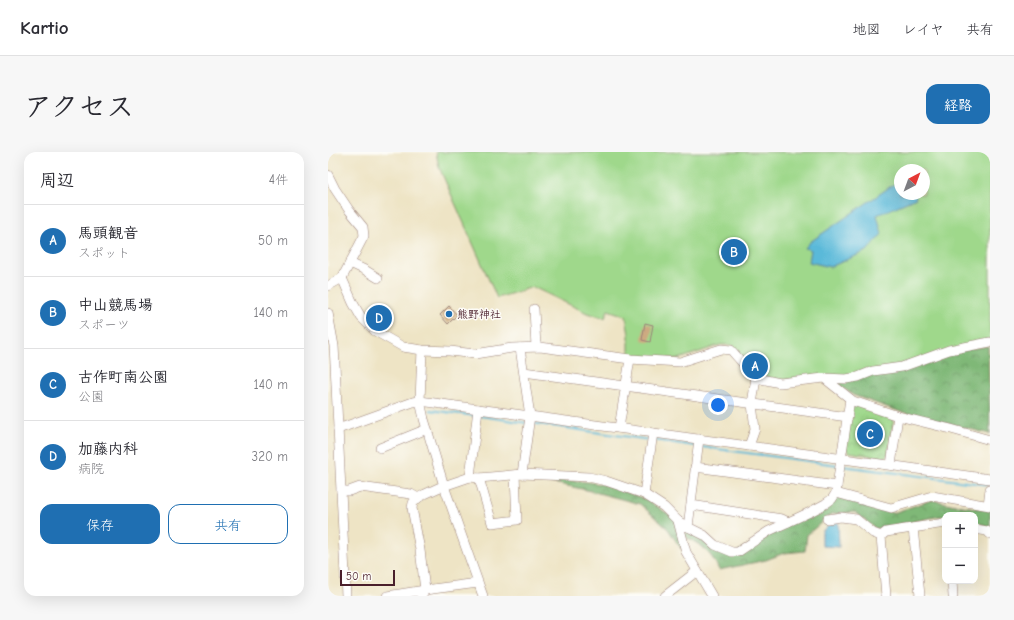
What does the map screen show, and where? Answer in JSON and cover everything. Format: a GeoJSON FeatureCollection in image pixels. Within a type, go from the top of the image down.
{"type":"FeatureCollection","features":[{"type":"Feature","properties":{"kind":"street"},"geometry":{"type":"LineString","coordinates":[[328,174],[335,189],[363,227],[364,236],[342,278],[328,286]]}},
{"type":"Feature","properties":{"kind":"street"},"geometry":{"type":"LineString","coordinates":[[350,263],[378,278]]}},
{"type":"Feature","properties":{"kind":"street"},"geometry":{"type":"LineString","coordinates":[[342,278],[361,317],[376,331],[403,347],[422,350],[475,354],[512,348],[536,347],[630,359],[680,362],[721,349],[731,350],[756,378],[780,383],[824,378],[846,379],[858,377],[873,371],[902,367],[949,350],[990,342]]}},
{"type":"Feature","properties":{"kind":"street"},"geometry":{"type":"LineString","coordinates":[[534,309],[536,347]]}},
{"type":"Feature","properties":{"kind":"street"},"geometry":{"type":"LineString","coordinates":[[328,313],[336,364],[346,596]]}},
{"type":"Feature","properties":{"kind":"street"},"geometry":{"type":"LineString","coordinates":[[479,478],[492,523],[516,520],[519,475],[530,416],[520,348]]}},
{"type":"Feature","properties":{"kind":"street"},"geometry":{"type":"LineString","coordinates":[[422,350],[420,401],[424,419],[444,486],[483,596]]}},
{"type":"Feature","properties":{"kind":"street"},"geometry":{"type":"LineString","coordinates":[[619,428],[630,359]]}},
{"type":"Feature","properties":{"kind":"street"},"geometry":{"type":"LineString","coordinates":[[524,372],[848,417]]}},
{"type":"Feature","properties":{"kind":"street"},"geometry":{"type":"LineString","coordinates":[[749,446],[755,429],[752,404],[756,378]]}},
{"type":"Feature","properties":{"kind":"street"},"geometry":{"type":"LineString","coordinates":[[824,378],[853,401],[898,416],[990,440]]}},
{"type":"Feature","properties":{"kind":"street"},"geometry":{"type":"LineString","coordinates":[[423,593],[420,550],[412,508],[413,503],[418,498],[438,488],[470,477],[479,478],[519,475],[589,477],[606,481],[644,494],[664,507],[678,521],[704,535],[715,545],[732,552],[738,552],[769,531],[810,512],[832,499],[837,490],[850,398]]}},
{"type":"Feature","properties":{"kind":"street"},"geometry":{"type":"LineString","coordinates":[[338,436],[413,402],[420,401],[990,479]]}},
{"type":"Feature","properties":{"kind":"street"},"geometry":{"type":"LineString","coordinates":[[470,477],[478,409]]}},
{"type":"Feature","properties":{"kind":"street"},"geometry":{"type":"LineString","coordinates":[[891,466],[898,416]]}},
{"type":"Feature","properties":{"kind":"street"},"geometry":{"type":"LineString","coordinates":[[380,448],[427,429]]}},
{"type":"Feature","properties":{"kind":"street"},"geometry":{"type":"LineString","coordinates":[[644,494],[653,433]]}},
{"type":"Feature","properties":{"kind":"street"},"geometry":{"type":"LineString","coordinates":[[688,527],[699,439]]}},
{"type":"Feature","properties":{"kind":"street"},"geometry":{"type":"LineString","coordinates":[[696,467],[837,490],[891,508],[932,496],[989,505],[990,489]]}},
{"type":"Feature","properties":{"kind":"street"},"geometry":{"type":"LineString","coordinates":[[341,491],[360,487],[411,494],[418,498]]}},
{"type":"Feature","properties":{"kind":"street"},"geometry":{"type":"LineString","coordinates":[[691,505],[782,519],[788,522]]}},
{"type":"Feature","properties":{"kind":"street"},"geometry":{"type":"LineString","coordinates":[[827,519],[841,517],[856,519],[873,533],[881,536]]}},
{"type":"Feature","properties":{"kind":"street"},"geometry":{"type":"LineString","coordinates":[[678,521],[686,552],[711,596]]}},
{"type":"Feature","properties":{"kind":"street"},"geometry":{"type":"LineString","coordinates":[[881,536],[886,532],[942,524]]}},
{"type":"Feature","properties":{"kind":"street"},"geometry":{"type":"LineString","coordinates":[[913,528],[919,596]]}},
{"type":"Feature","properties":{"kind":"street"},"geometry":{"type":"LineString","coordinates":[[978,530],[987,531],[990,534]]}},
{"type":"Feature","properties":{"kind":"street"},"geometry":{"type":"LineString","coordinates":[[881,536],[886,596]]}},
{"type":"Feature","properties":{"kind":"street"},"geometry":{"type":"LineString","coordinates":[[665,596],[697,571]]}},
{"type":"Feature","properties":{"kind":"street"},"geometry":{"type":"LineString","coordinates":[[387,596],[423,593],[478,583]]}},
{"type":"Feature","properties":{"kind":"street"},"geometry":{"type":"LineString","coordinates":[[952,584],[953,596]]}},
{"type":"Feature","properties":{"kind":"green space"},"geometry":{"type":"Polygon","coordinates":[[[436,152],[990,152],[990,339],[900,365],[857,375],[778,380],[758,375],[732,345],[720,345],[679,359],[629,355],[629,335],[626,316],[608,310],[605,318],[587,313],[533,287],[497,298],[439,167],[436,152]]]}},
{"type":"Feature","properties":{"kind":"green space"},"geometry":{"type":"Polygon","coordinates":[[[988,346],[990,434],[898,411],[853,395],[833,381],[950,352],[988,346]]]}},
{"type":"Feature","properties":{"kind":"green space"},"geometry":{"type":"Polygon","coordinates":[[[852,403],[894,417],[888,455],[884,458],[849,452],[845,448],[852,403]]]}},
{"type":"Feature","properties":{"kind":"green space"},"geometry":{"type":"Polygon","coordinates":[[[529,478],[588,482],[605,485],[645,499],[731,555],[839,497],[893,513],[932,500],[990,510],[990,527],[978,523],[978,512],[942,512],[942,516],[876,529],[855,512],[831,514],[807,535],[805,551],[784,553],[766,560],[719,570],[708,552],[692,540],[679,534],[682,550],[668,529],[640,504],[587,490],[529,478]]]}},
{"type":"Feature","properties":{"kind":"water"},"geometry":{"type":"Polygon","coordinates":[[[894,184],[894,200],[911,200],[877,215],[882,234],[867,251],[830,267],[809,262],[811,250],[805,248],[810,242],[894,184]]]}},
{"type":"Feature","properties":{"kind":"water"},"geometry":{"type":"Polygon","coordinates":[[[838,520],[839,547],[822,546],[822,532],[828,525],[835,524],[838,520]]]}},
{"type":"Feature","properties":{"kind":"building","name":"熊野神社"},"geometry":{"type":"Polygon","coordinates":[[[449,306],[457,315],[448,324],[440,315],[449,306]]]}},
{"type":"Feature","properties":{"kind":"building"},"geometry":{"type":"Polygon","coordinates":[[[645,323],[653,325],[650,342],[642,340],[645,323]]]}},
{"type":"Feature","properties":{"kind":"waterway"},"geometry":{"type":"LineString","coordinates":[[430,410],[476,416]]}},
{"type":"Feature","properties":{"kind":"waterway"},"geometry":{"type":"LineString","coordinates":[[480,416],[527,423]]}},
{"type":"Feature","properties":{"kind":"waterway"},"geometry":{"type":"LineString","coordinates":[[531,423],[650,440]]}},
{"type":"Feature","properties":{"kind":"waterway"},"geometry":{"type":"LineString","coordinates":[[654,440],[695,446]]}},
{"type":"Feature","properties":{"kind":"waterway"},"geometry":{"type":"LineString","coordinates":[[702,447],[838,465]]}},
{"type":"Feature","properties":{"kind":"waterway"},"geometry":{"type":"LineString","coordinates":[[842,466],[990,485]]}},
{"type":"Feature","properties":{"kind":"place","name":"中山競馬場"},"geometry":{"type":"Point","coordinates":[734,252]}},
{"type":"Feature","properties":{"kind":"place","name":"熊野神社"},"geometry":{"type":"Point","coordinates":[449,314]}},
{"type":"Feature","properties":{"kind":"place","name":"加藤内科"},"geometry":{"type":"Point","coordinates":[379,318]}},
{"type":"Feature","properties":{"kind":"place","name":"馬頭観音"},"geometry":{"type":"Point","coordinates":[755,366]}},
{"type":"Feature","properties":{"kind":"place","name":"古作町南公園"},"geometry":{"type":"Point","coordinates":[870,434]}}]}
